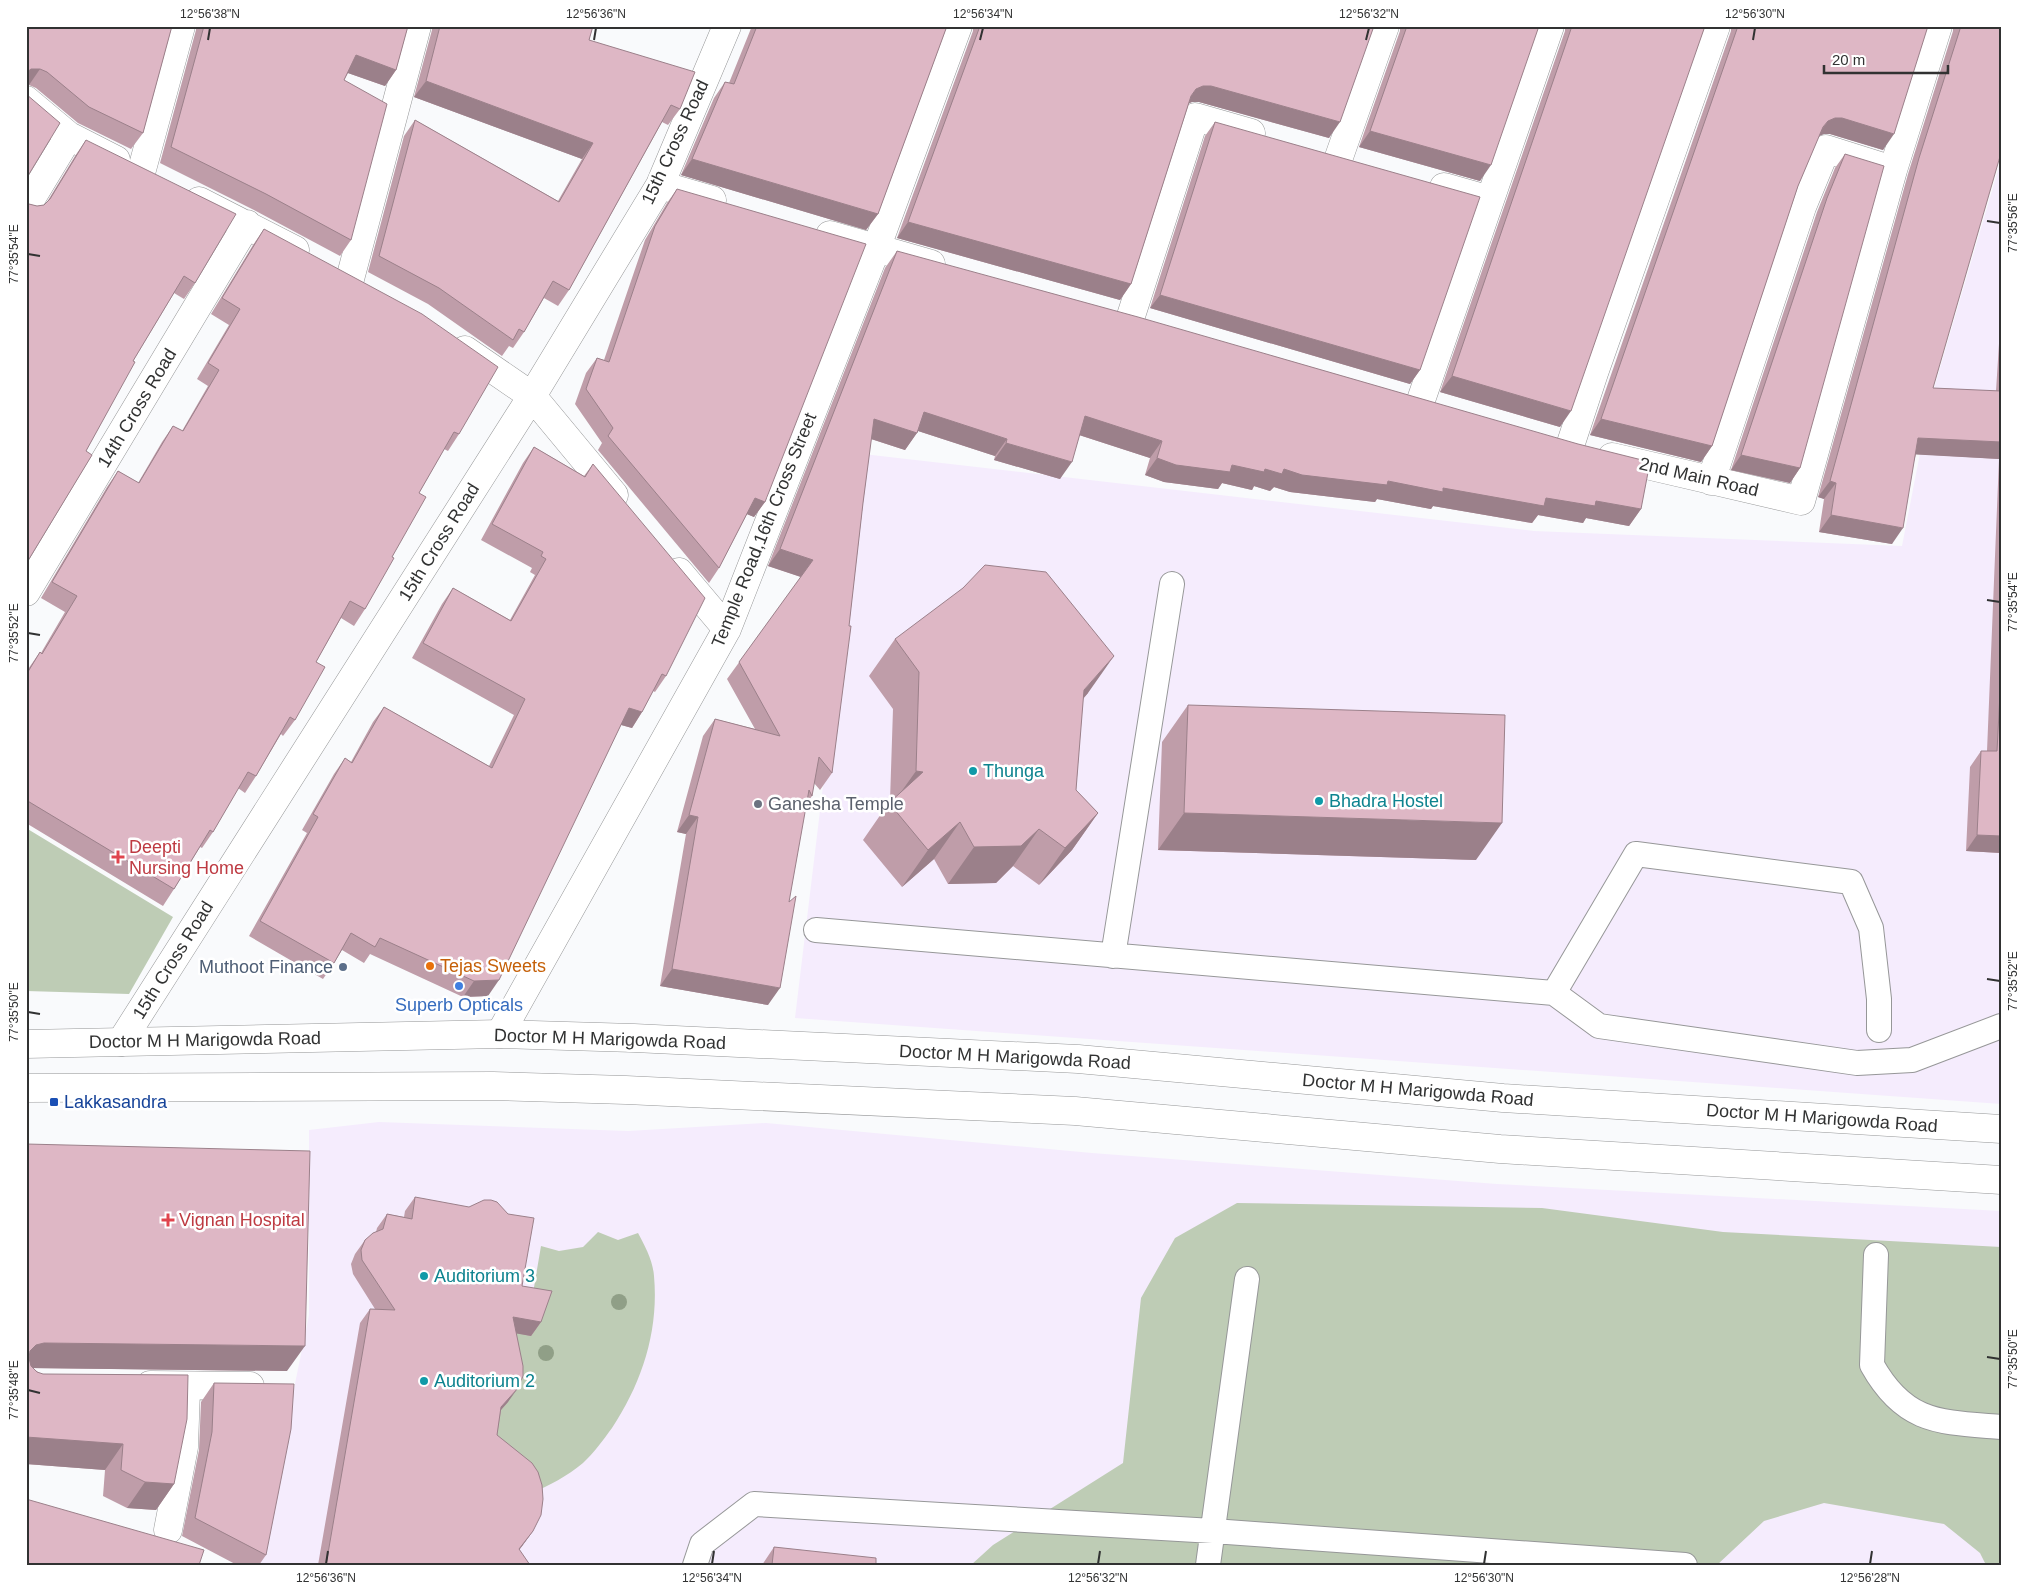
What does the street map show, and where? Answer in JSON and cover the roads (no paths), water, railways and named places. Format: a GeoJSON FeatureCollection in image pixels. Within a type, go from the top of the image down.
{"type":"FeatureCollection","features":[{"type":"Feature","properties":{"kind":"street"},"geometry":{"type":"LineString","coordinates":[[159,182],[181,26]]}},
{"type":"Feature","properties":{"kind":"street"},"geometry":{"type":"LineString","coordinates":[[26,100],[69,136],[247,224],[359,284],[417,26]]}},
{"type":"Feature","properties":{"kind":"street","name":"15th Cross Road"},"geometry":{"type":"LineString","coordinates":[[121,1042],[532,396],[660,185],[727,26]]}},
{"type":"Feature","properties":{"kind":"street","name":"Temple Road,16th Cross Street"},"geometry":{"type":"LineString","coordinates":[[500,1034],[728,630],[876,249],[958,26]]}},
{"type":"Feature","properties":{"kind":"street"},"geometry":{"type":"LineString","coordinates":[[1367,165],[1329,154],[1385,26]]}},
{"type":"Feature","properties":{"kind":"street"},"geometry":{"type":"LineString","coordinates":[[1420,403],[1550,26]]}},
{"type":"Feature","properties":{"kind":"street"},"geometry":{"type":"LineString","coordinates":[[1570,446],[1716,26]]}},
{"type":"Feature","properties":{"kind":"street","name":"2nd Main Road"},"geometry":{"type":"LineString","coordinates":[[1542,438],[1711,481],[1801,501],[1893,170],[1938,26]]}},
{"type":"Feature","properties":{"kind":"street"},"geometry":{"type":"LineString","coordinates":[[1130,319],[1195,117],[1272,138]]}},
{"type":"Feature","properties":{"kind":"street"},"geometry":{"type":"LineString","coordinates":[[26,207],[69,136]]}},
{"type":"Feature","properties":{"kind":"street"},"geometry":{"type":"LineString","coordinates":[[1711,481],[1802,208],[1826,149],[1893,170]]}},
{"type":"Feature","properties":{"kind":"street"},"geometry":{"type":"LineString","coordinates":[[1424,181],[1490,200]]}},
{"type":"Feature","properties":{"kind":"street"},"geometry":{"type":"LineString","coordinates":[[660,185],[735,207]]}},
{"type":"Feature","properties":{"kind":"street","name":"14th Cross Road"},"geometry":{"type":"LineString","coordinates":[[26,592],[247,224]]}},
{"type":"Feature","properties":{"kind":"street"},"geometry":{"type":"LineString","coordinates":[[810,229],[951,269]]}},
{"type":"Feature","properties":{"kind":"street"},"geometry":{"type":"LineString","coordinates":[[1102,311],[1158,327]]}},
{"type":"Feature","properties":{"kind":"street"},"geometry":{"type":"LineString","coordinates":[[443,334],[532,396],[633,516]]}},
{"type":"Feature","properties":{"kind":"street"},"geometry":{"type":"LineString","coordinates":[[1392,394],[1448,411]]}},
{"type":"Feature","properties":{"kind":"street"},"geometry":{"type":"LineString","coordinates":[[664,554],[728,630]]}},
{"type":"Feature","properties":{"kind":"street","name":"Doctor M H Marigowda Road"},"geometry":{"type":"LineString","coordinates":[[26,1044],[500,1034],[1078,1059],[1503,1098],[2001,1129]]}},
{"type":"Feature","properties":{"kind":"street"},"geometry":{"type":"LineString","coordinates":[[26,1088],[493,1086],[656,1091],[1075,1111],[1500,1149],[2001,1180]]}},
{"type":"Feature","properties":{"kind":"street"},"geometry":{"type":"LineString","coordinates":[[126,1385],[271,1386]]}},
{"type":"Feature","properties":{"kind":"street"},"geometry":{"type":"LineString","coordinates":[[168,1530],[184,1446],[186,1386]]}},
{"type":"Feature","properties":{"kind":"lane"},"geometry":{"type":"LineString","coordinates":[[1113,956],[1172,584]]}},
{"type":"Feature","properties":{"kind":"lane"},"geometry":{"type":"LineString","coordinates":[[1554,993],[1636,854],[1851,882],[1871,928],[1879,999],[1880,1030]]}},
{"type":"Feature","properties":{"kind":"lane"},"geometry":{"type":"LineString","coordinates":[[816,930],[1554,993],[1599,1026],[1857,1063],[1912,1060],[2001,1026]]}},
{"type":"Feature","properties":{"kind":"lane"},"geometry":{"type":"LineString","coordinates":[[1876,1255],[1872,1365],[1881,1381],[1892,1395],[1923,1416],[1941,1422],[2001,1427]]}},
{"type":"Feature","properties":{"kind":"lane"},"geometry":{"type":"LineString","coordinates":[[1208,1565],[1247,1280]]}},
{"type":"Feature","properties":{"kind":"lane"},"geometry":{"type":"LineString","coordinates":[[695,1565],[702,1544],[754,1504],[1213,1531],[1685,1565]]}},
{"type":"Feature","properties":{"kind":"place","name":"Thunga"},"geometry":{"type":"Point","coordinates":[973,771]}},
{"type":"Feature","properties":{"kind":"place","name":"Bhadra Hostel"},"geometry":{"type":"Point","coordinates":[1319,801]}},
{"type":"Feature","properties":{"kind":"place","name":"Ganesha Temple"},"geometry":{"type":"Point","coordinates":[758,804]}},
{"type":"Feature","properties":{"kind":"place","name":"Deepti Nursing Home"},"geometry":{"type":"Point","coordinates":[118,857]}},
{"type":"Feature","properties":{"kind":"place","name":"Tejas Sweets"},"geometry":{"type":"Point","coordinates":[430,966]}},
{"type":"Feature","properties":{"kind":"place","name":"Muthoot Finance"},"geometry":{"type":"Point","coordinates":[343,967]}},
{"type":"Feature","properties":{"kind":"place","name":"Superb Opticals"},"geometry":{"type":"Point","coordinates":[459,986]}},
{"type":"Feature","properties":{"kind":"place","name":"Lakkasandra"},"geometry":{"type":"Point","coordinates":[54,1102]}},
{"type":"Feature","properties":{"kind":"place","name":"Vignan Hospital"},"geometry":{"type":"Point","coordinates":[168,1220]}},
{"type":"Feature","properties":{"kind":"place","name":"Auditorium 3"},"geometry":{"type":"Point","coordinates":[424,1276]}},
{"type":"Feature","properties":{"kind":"place","name":"Auditorium 2"},"geometry":{"type":"Point","coordinates":[424,1381]}}]}
